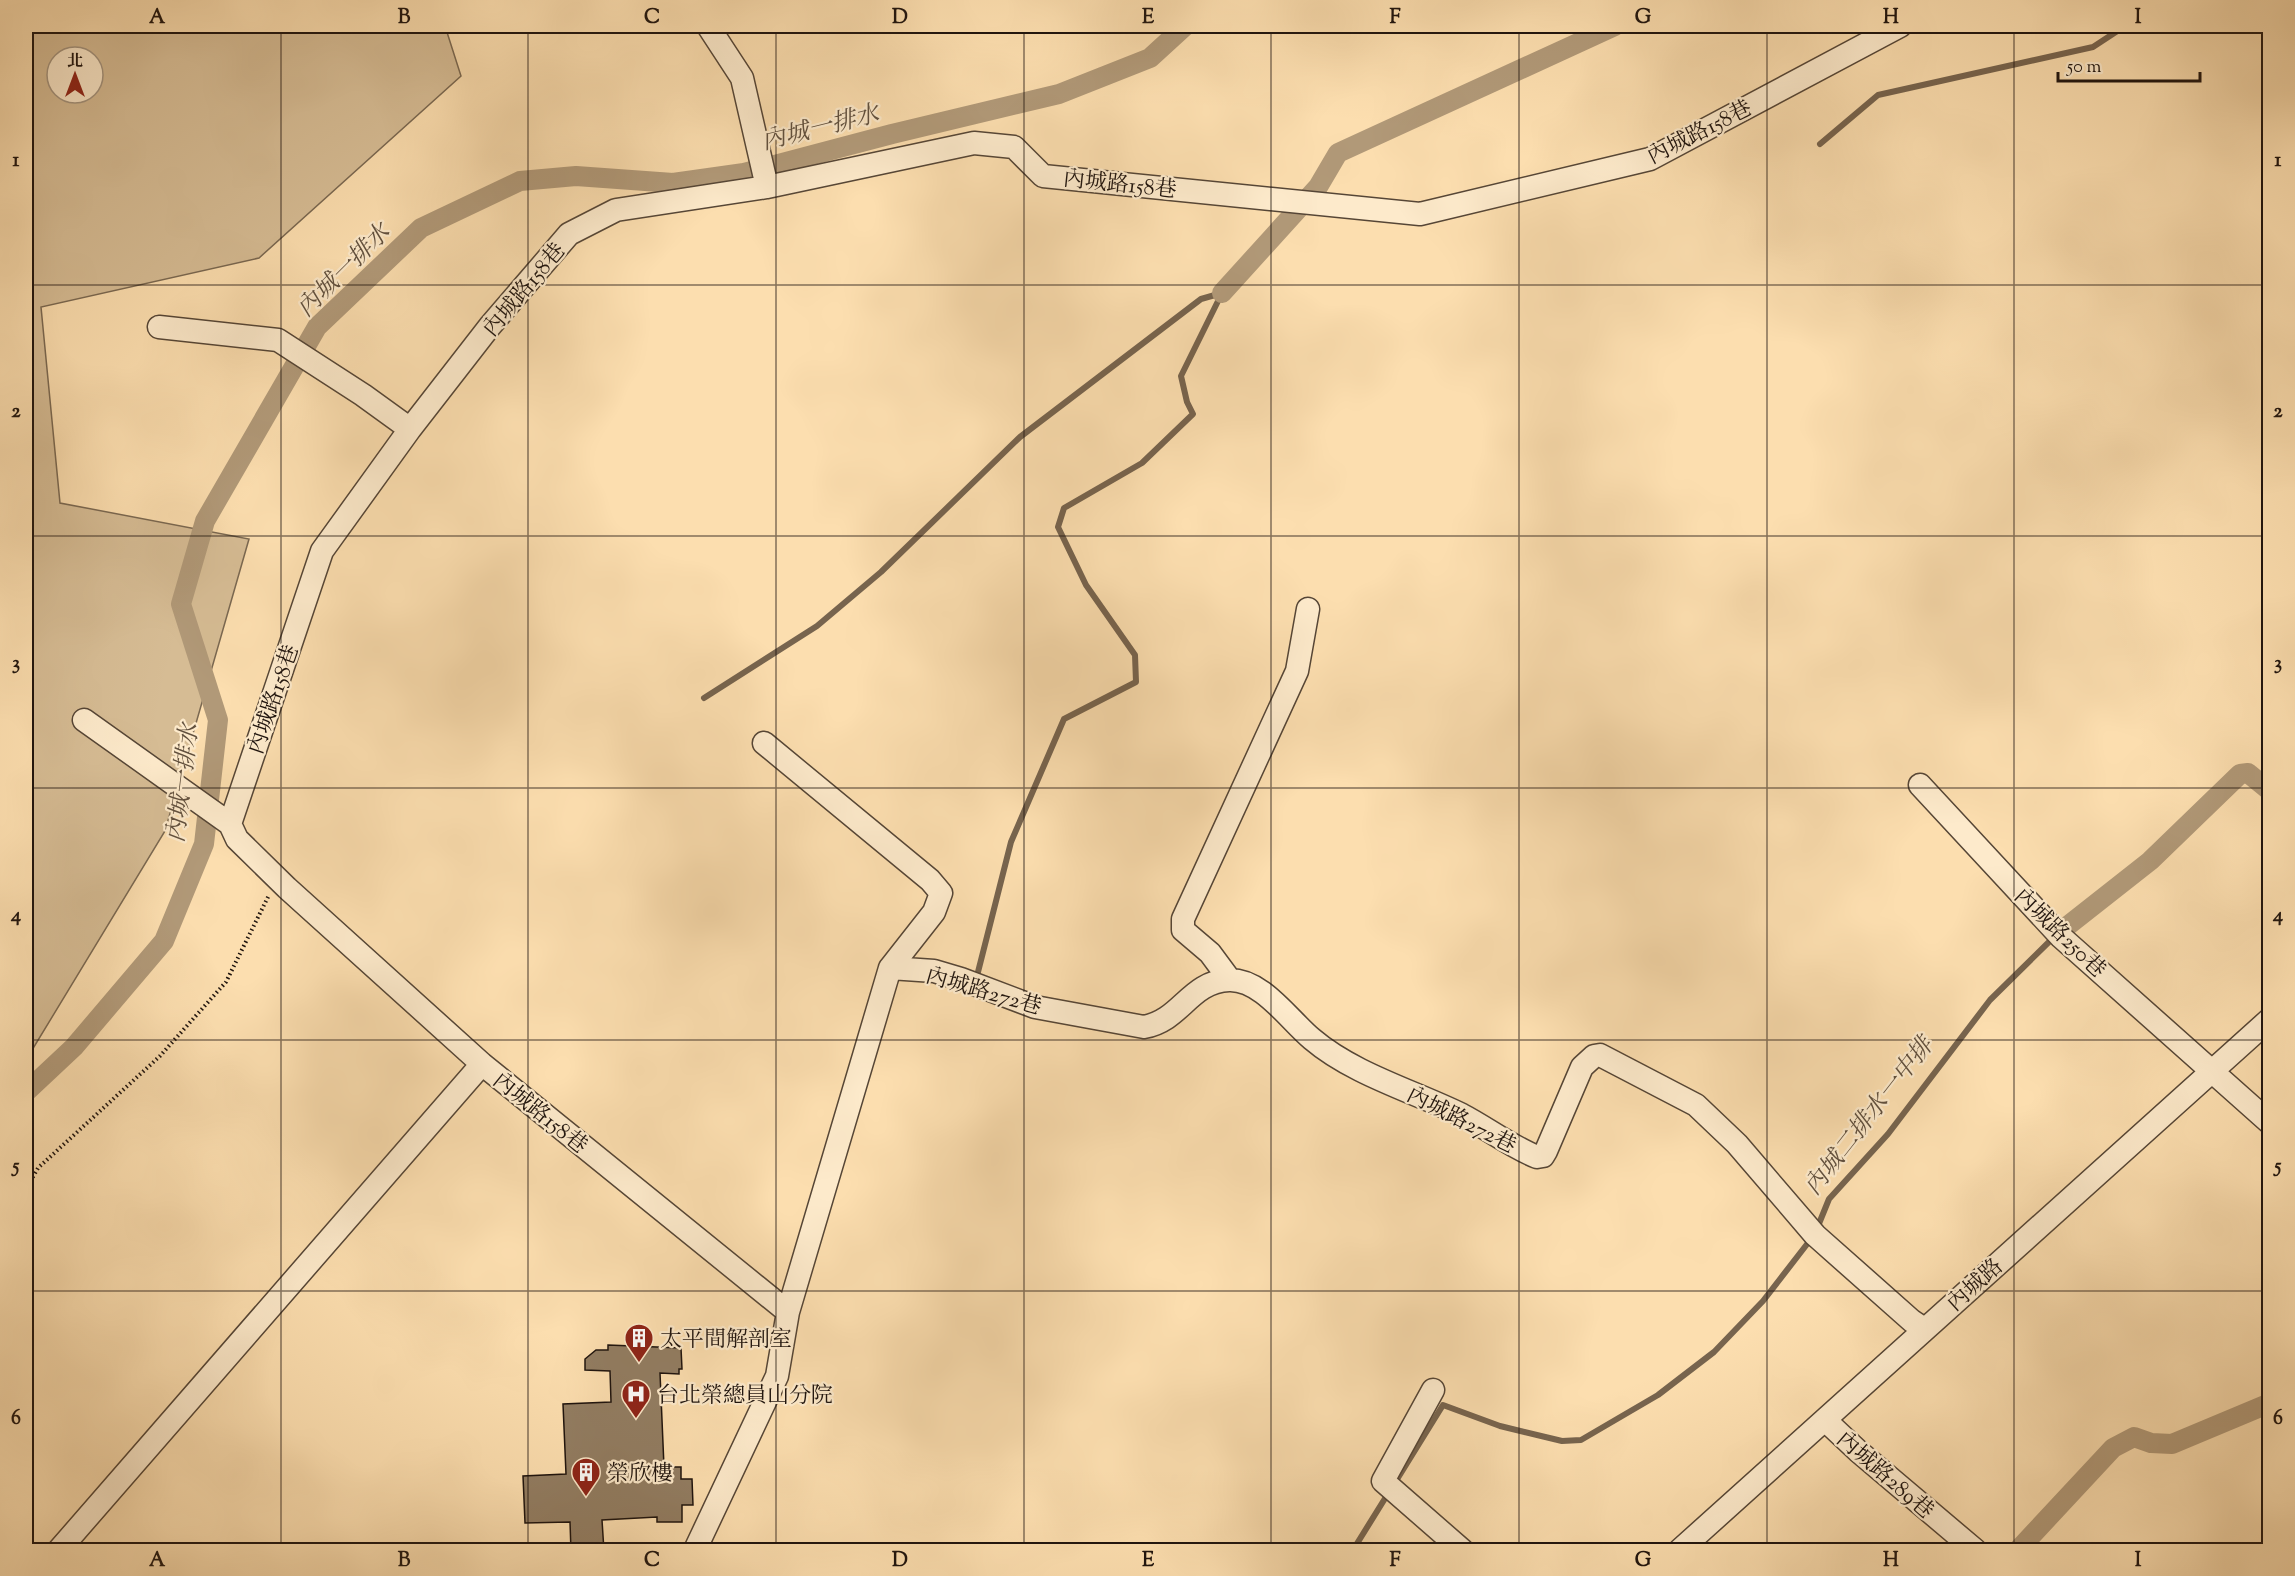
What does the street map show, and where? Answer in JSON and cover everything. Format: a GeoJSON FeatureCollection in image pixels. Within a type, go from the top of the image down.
{"type":"FeatureCollection","features":[{"type":"Feature","properties":{"kind":"street"},"geometry":{"type":"LineString","coordinates":[[708,26],[742,78],[766,182]]}},
{"type":"Feature","properties":{"kind":"street","name":"內城路158巷"},"geometry":{"type":"LineString","coordinates":[[788,1312],[482,1064],[277,879],[237,839],[225,820],[322,551],[410,429],[490,326],[569,234],[616,210],[974,143],[1014,147],[1043,176],[1420,214],[1650,159],[1900,26]]}},
{"type":"Feature","properties":{"kind":"street"},"geometry":{"type":"LineString","coordinates":[[159,327],[278,340],[410,429]]}},
{"type":"Feature","properties":{"kind":"street"},"geometry":{"type":"LineString","coordinates":[[1230,980],[1210,953],[1183,930],[1183,919],[1297,671],[1308,609]]}},
{"type":"Feature","properties":{"kind":"street"},"geometry":{"type":"LineString","coordinates":[[84,720],[225,820]]}},
{"type":"Feature","properties":{"kind":"street"},"geometry":{"type":"LineString","coordinates":[[695,1551],[777,1376],[788,1312],[890,968],[934,912],[941,893],[930,880],[764,743]]}},
{"type":"Feature","properties":{"kind":"street","name":"內城路250巷"},"geometry":{"type":"LineString","coordinates":[[1920,785],[2061,937],[2270,1123]]}},
{"type":"Feature","properties":{"kind":"street","name":"內城路272巷"},"geometry":{"type":"LineString","coordinates":[[890,968],[934,972],[961,979],[1035,1007],[1144,1027],[1162,1022],[1183,1005],[1194,992],[1211,983],[1230,980],[1254,986],[1335,1057],[1463,1116],[1537,1157],[1543,1156],[1546,1152],[1582,1067],[1594,1056],[1600,1055],[1696,1105],[1737,1144],[1815,1235],[1924,1329]]}},
{"type":"Feature","properties":{"kind":"street","name":"內城路"},"geometry":{"type":"LineString","coordinates":[[1680,1551],[2270,1019]]}},
{"type":"Feature","properties":{"kind":"street"},"geometry":{"type":"LineString","coordinates":[[59,1551],[482,1064]]}},
{"type":"Feature","properties":{"kind":"street"},"geometry":{"type":"LineString","coordinates":[[1433,1390],[1383,1481],[1462,1551]]}},
{"type":"Feature","properties":{"kind":"street","name":"內城路289巷"},"geometry":{"type":"LineString","coordinates":[[1825,1420],[1975,1551]]}},
{"type":"Feature","properties":{"kind":"path"},"geometry":{"type":"LineString","coordinates":[[26,1189],[38,1168],[160,1056],[226,982],[277,879]]}},
{"type":"Feature","properties":{"kind":"shaded area"},"geometry":{"type":"Polygon","coordinates":[[[26,26],[445,26],[461,76],[259,258],[41,307],[60,503],[249,539],[165,831],[26,1060],[26,26]]]}},
{"type":"Feature","properties":{"kind":"building"},"geometry":{"type":"Polygon","coordinates":[[[608,1345],[681,1348],[682,1369],[679,1369],[679,1374],[660,1373],[664,1467],[681,1467],[681,1479],[692,1479],[693,1505],[682,1505],[682,1522],[657,1522],[657,1517],[602,1520],[604,1551],[571,1551],[570,1522],[525,1523],[523,1476],[566,1474],[563,1404],[611,1402],[610,1371],[585,1370],[585,1359],[596,1350],[608,1350],[608,1345]]]}},
{"type":"Feature","properties":{"kind":"waterway","name":"內城一排水"},"geometry":{"type":"LineString","coordinates":[[26,1092],[74,1047],[164,941],[204,844],[218,720],[181,604],[205,521],[317,327],[421,228],[520,181],[576,176],[673,183],[744,173],[892,134],[1059,94],[1150,58],[1185,26]]}},
{"type":"Feature","properties":{"kind":"waterway"},"geometry":{"type":"LineString","coordinates":[[1222,293],[1318,187],[1338,153],[1615,26]]}},
{"type":"Feature","properties":{"kind":"waterway"},"geometry":{"type":"LineString","coordinates":[[1820,144],[1878,95],[2093,47],[2125,26]]}},
{"type":"Feature","properties":{"kind":"waterway"},"geometry":{"type":"LineString","coordinates":[[704,698],[817,626],[881,572],[1020,437],[1201,299],[1222,293]]}},
{"type":"Feature","properties":{"kind":"waterway"},"geometry":{"type":"LineString","coordinates":[[978,972],[1011,842],[1064,719],[1136,682],[1135,655],[1086,585],[1058,527],[1064,508],[1142,463],[1193,414],[1187,402],[1181,376],[1222,293]]}},
{"type":"Feature","properties":{"kind":"waterway","name":"內城二排水一中排"},"geometry":{"type":"LineString","coordinates":[[2056,935],[2150,861],[2240,774],[2248,773],[2270,791]]}},
{"type":"Feature","properties":{"kind":"waterway","name":"內城二排水一中排"},"geometry":{"type":"LineString","coordinates":[[1816,1231],[1829,1199],[1888,1134],[1990,1000],[2054,937]]}},
{"type":"Feature","properties":{"kind":"waterway","name":"內城二排水一中排"},"geometry":{"type":"LineString","coordinates":[[1396,1481],[1443,1405],[1500,1426],[1562,1441],[1581,1440],[1658,1395],[1714,1352],[1763,1301],[1811,1239]]}},
{"type":"Feature","properties":{"kind":"waterway"},"geometry":{"type":"LineString","coordinates":[[2018,1550],[2113,1448],[2134,1437],[2151,1443],[2172,1444],[2270,1403]]}},
{"type":"Feature","properties":{"kind":"waterway","name":"內城二排水一中排"},"geometry":{"type":"LineString","coordinates":[[1353,1550],[1389,1492]]}},
{"type":"Feature","properties":{"kind":"place","name":"太平間解剖室"},"geometry":{"type":"Point","coordinates":[639,1364]}},
{"type":"Feature","properties":{"kind":"place","name":"台北榮總員山分院"},"geometry":{"type":"Point","coordinates":[636,1420]}},
{"type":"Feature","properties":{"kind":"place","name":"榮欣樓"},"geometry":{"type":"Point","coordinates":[586,1498]}}]}
